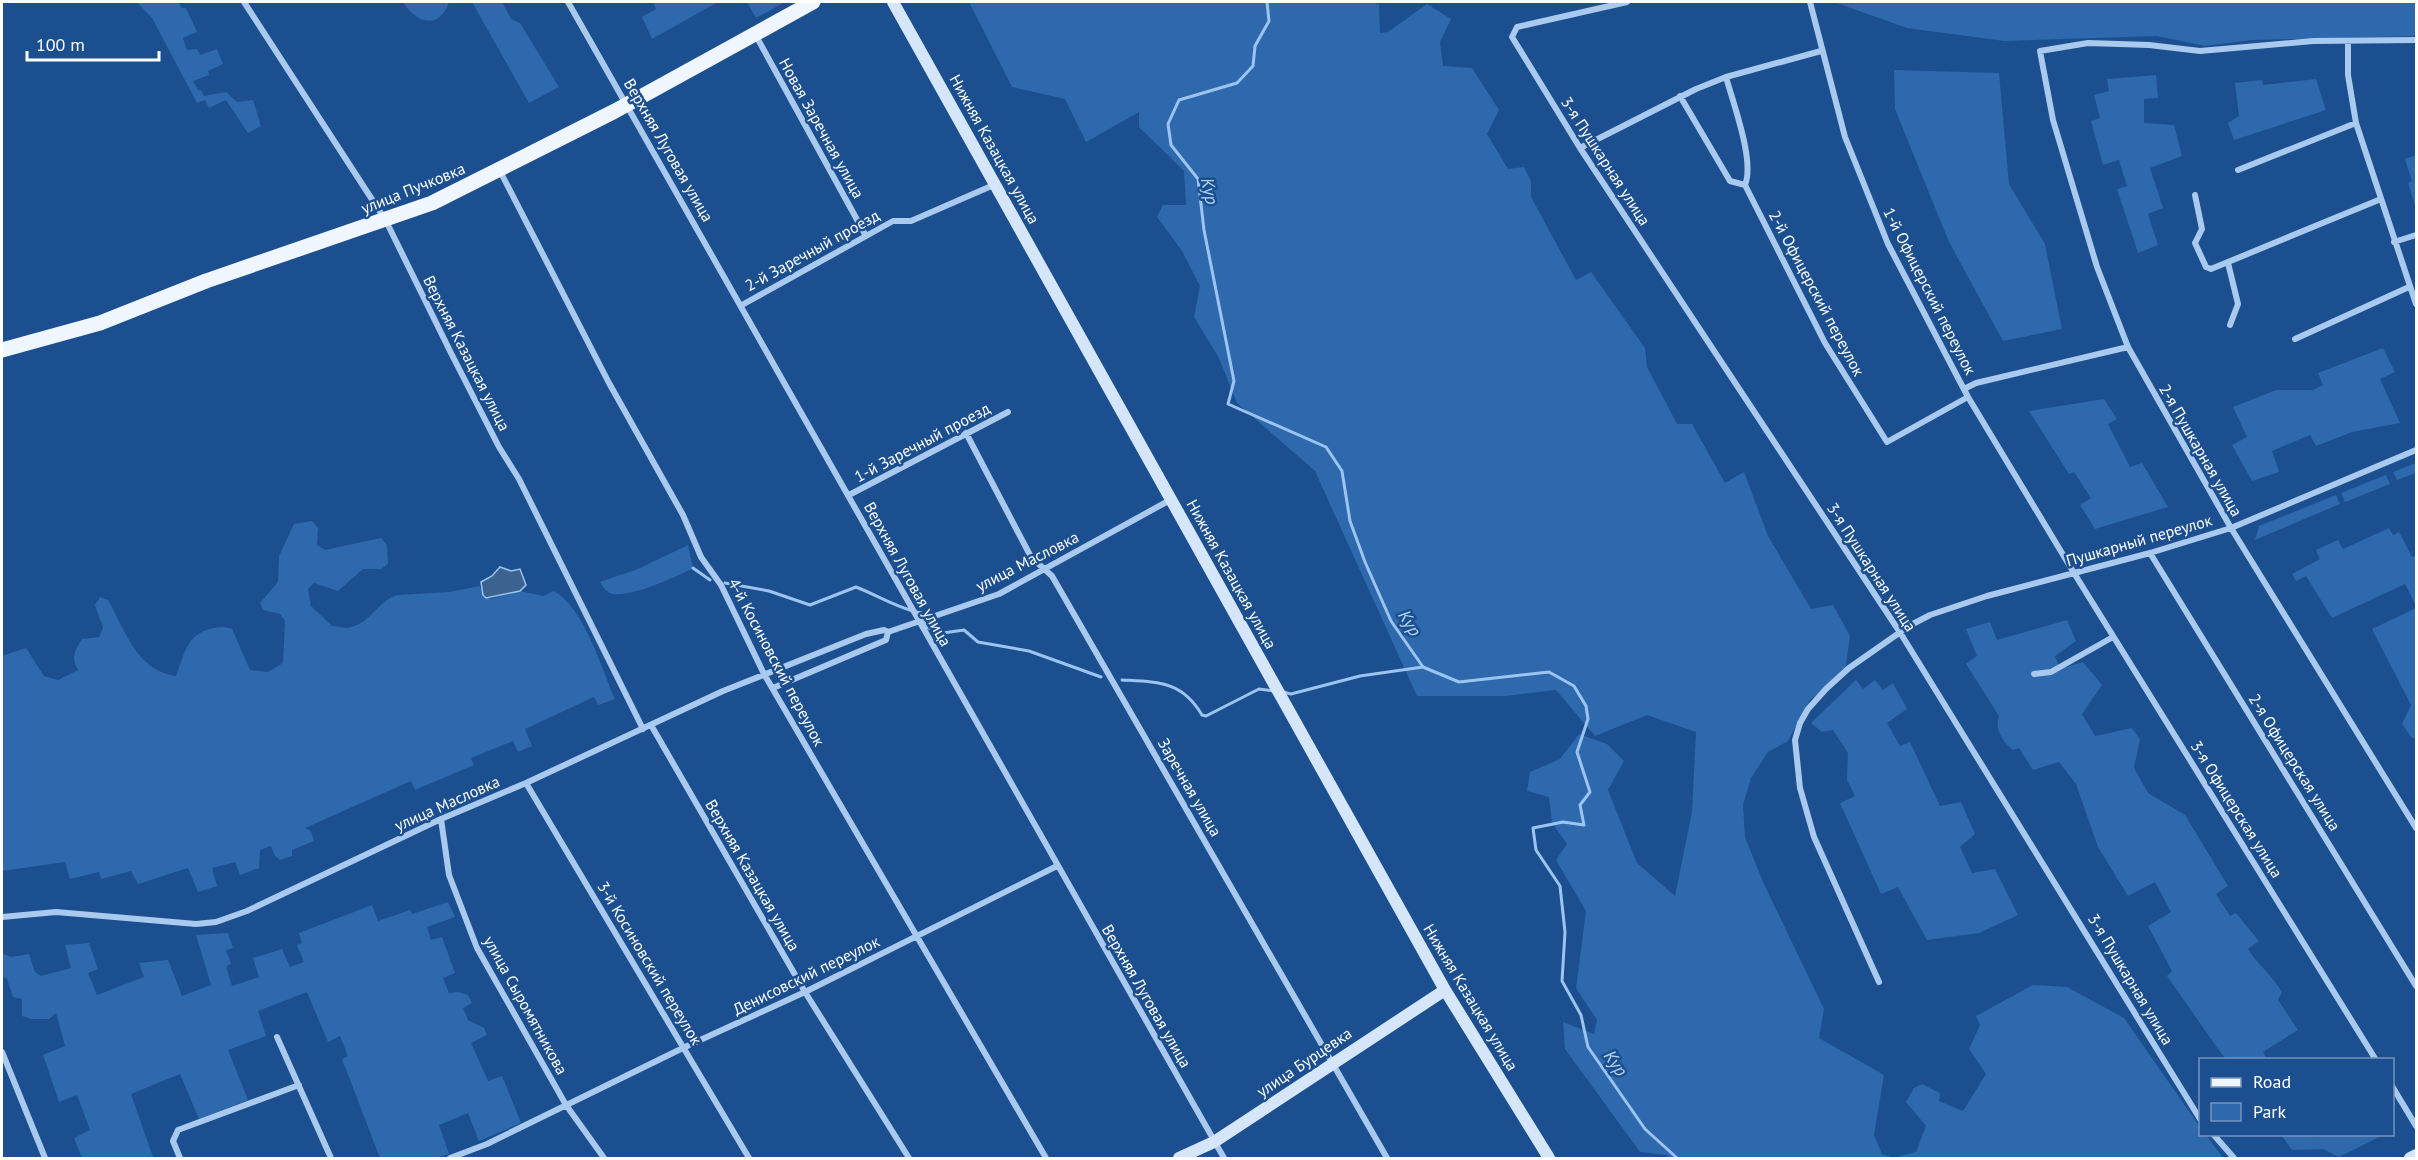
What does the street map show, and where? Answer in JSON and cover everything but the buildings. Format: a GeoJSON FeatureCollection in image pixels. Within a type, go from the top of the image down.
{"type":"FeatureCollection","features":[{"type":"Feature","properties":{"kind":"main road","name":"улица Пучковка"},"geometry":{"type":"LineString","coordinates":[[2,350],[100,323],[258,262],[432,203],[500,170],[813,2]]}},
{"type":"Feature","properties":{"kind":"street","name":"Верхняя Казацкая улица"},"geometry":{"type":"LineString","coordinates":[[244,2],[386,220],[450,353],[499,447],[519,479],[644,729]]}},
{"type":"Feature","properties":{"kind":"street","name":"Верхняя Луговая улица"},"geometry":{"type":"LineString","coordinates":[[568,2],[1224,1158]]}},
{"type":"Feature","properties":{"kind":"street","name":"Нижняя Казацкая улица"},"geometry":{"type":"LineString","coordinates":[[893,2],[1445,990],[1549,1158]]}},
{"type":"Feature","properties":{"kind":"street","name":"3-я Пушкарная улица"},"geometry":{"type":"LineString","coordinates":[[1627,2],[1517,27],[1512,37],[1580,148],[1900,634],[2199,1117]]}},
{"type":"Feature","properties":{"kind":"street","name":"1-й Офицерский переулок"},"geometry":{"type":"LineString","coordinates":[[1810,2],[1845,137],[1888,244],[1968,397],[2073,573]]}},
{"type":"Feature","properties":{"kind":"street","name":"Новая Заречная улица"},"geometry":{"type":"LineString","coordinates":[[755,33],[866,236]]}},
{"type":"Feature","properties":{"kind":"street"},"geometry":{"type":"LineString","coordinates":[[2416,40],[2348,42],[2348,75],[2356,123],[2416,304]]}},
{"type":"Feature","properties":{"kind":"street","name":"2-я Пушкарная улица"},"geometry":{"type":"LineString","coordinates":[[2348,42],[2313,41],[2200,51],[2149,45],[2088,43],[2040,51],[2054,120],[2097,267],[2128,347],[2230,528],[2416,828]]}},
{"type":"Feature","properties":{"kind":"street"},"geometry":{"type":"LineString","coordinates":[[1580,148],[1680,96],[1726,76],[1821,51]]}},
{"type":"Feature","properties":{"kind":"street"},"geometry":{"type":"LineString","coordinates":[[1726,76],[1747,158],[1749,175],[1744,185]]}},
{"type":"Feature","properties":{"kind":"street","name":"2-й Офицерский переулок"},"geometry":{"type":"LineString","coordinates":[[1680,96],[1730,181],[1744,185],[1825,343],[1887,442],[1968,397]]}},
{"type":"Feature","properties":{"kind":"street"},"geometry":{"type":"LineString","coordinates":[[2238,170],[2356,123]]}},
{"type":"Feature","properties":{"kind":"street","name":"4-й Косиновский переулок"},"geometry":{"type":"LineString","coordinates":[[500,170],[609,383],[683,515],[701,557],[721,585],[764,674],[1046,1158]]}},
{"type":"Feature","properties":{"kind":"street","name":"2-й Заречный проезд"},"geometry":{"type":"LineString","coordinates":[[742,305],[893,220],[911,221],[996,184]]}},
{"type":"Feature","properties":{"kind":"street"},"geometry":{"type":"LineString","coordinates":[[2195,195],[2202,229],[2195,243],[2206,267],[2211,269],[2228,264],[2381,199]]}},
{"type":"Feature","properties":{"kind":"street"},"geometry":{"type":"LineString","coordinates":[[2394,242],[2416,236]]}},
{"type":"Feature","properties":{"kind":"street"},"geometry":{"type":"LineString","coordinates":[[2228,264],[2238,304],[2230,325]]}},
{"type":"Feature","properties":{"kind":"street"},"geometry":{"type":"LineString","coordinates":[[2295,339],[2409,287]]}},
{"type":"Feature","properties":{"kind":"street"},"geometry":{"type":"LineString","coordinates":[[1964,389],[1976,383],[2128,347]]}},
{"type":"Feature","properties":{"kind":"street","name":"1-й Заречный проезд"},"geometry":{"type":"LineString","coordinates":[[849,495],[1008,412]]}},
{"type":"Feature","properties":{"kind":"street","name":"Заречная улица"},"geometry":{"type":"LineString","coordinates":[[966,433],[1031,557],[1052,576],[1387,1158]]}},
{"type":"Feature","properties":{"kind":"street","name":"Пушкарный переулок"},"geometry":{"type":"LineString","coordinates":[[1879,982],[1810,828],[1800,788],[1795,740],[1800,723],[1808,709],[1826,690],[1849,668],[1930,615],[1987,596],[2150,553],[2230,528],[2416,450]]}},
{"type":"Feature","properties":{"kind":"street","name":"улица Масловка"},"geometry":{"type":"LineString","coordinates":[[2,917],[56,912],[196,924],[216,922],[247,911],[441,819],[526,783],[764,674],[866,634],[884,630],[888,632],[917,620],[999,594],[1172,499]]}},
{"type":"Feature","properties":{"kind":"street","name":"2-я Офицерская улица"},"geometry":{"type":"LineString","coordinates":[[2150,553],[2416,986]]}},
{"type":"Feature","properties":{"kind":"street","name":"3-я Офицерская улица"},"geometry":{"type":"LineString","coordinates":[[2073,573],[2375,1058]]}},
{"type":"Feature","properties":{"kind":"street","name":"улица Масловка"},"geometry":{"type":"LineString","coordinates":[[773,688],[886,640],[888,632]]}},
{"type":"Feature","properties":{"kind":"street"},"geometry":{"type":"LineString","coordinates":[[2034,674],[2051,672],[2113,637]]}},
{"type":"Feature","properties":{"kind":"street","name":"Верхняя Казацкая улица"},"geometry":{"type":"LineString","coordinates":[[651,725],[805,992],[909,1158]]}},
{"type":"Feature","properties":{"kind":"street","name":"3-й Косиновский переулок"},"geometry":{"type":"LineString","coordinates":[[526,783],[749,1158]]}},
{"type":"Feature","properties":{"kind":"street","name":"улица Сыромятникова"},"geometry":{"type":"LineString","coordinates":[[441,819],[449,875],[477,948],[566,1105],[604,1158]]}},
{"type":"Feature","properties":{"kind":"street","name":"Денисовский переулок"},"geometry":{"type":"LineString","coordinates":[[450,1158],[488,1144],[685,1047],[805,992],[1057,866]]}},
{"type":"Feature","properties":{"kind":"street","name":"улица Бурцевка"},"geometry":{"type":"LineString","coordinates":[[1179,1158],[1214,1142],[1445,990]]}},
{"type":"Feature","properties":{"kind":"street"},"geometry":{"type":"LineString","coordinates":[[277,1037],[331,1158]]}},
{"type":"Feature","properties":{"kind":"street"},"geometry":{"type":"LineString","coordinates":[[2,1051],[45,1158]]}},
{"type":"Feature","properties":{"kind":"street"},"geometry":{"type":"LineString","coordinates":[[180,1158],[173,1141],[178,1130],[299,1085]]}},
{"type":"Feature","properties":{"kind":"street"},"geometry":{"type":"LineString","coordinates":[[2394,1089],[2416,1126]]}},
{"type":"Feature","properties":{"kind":"street"},"geometry":{"type":"LineString","coordinates":[[2215,1136],[2234,1158]]}},
{"type":"Feature","properties":{"kind":"street"},"geometry":{"type":"LineString","coordinates":[[2410,1158],[2416,1155]]}},
{"type":"Feature","properties":{"kind":"green space"},"geometry":{"type":"Polygon","coordinates":[[[137,2],[179,2],[181,8],[186,8],[197,32],[183,38],[187,50],[197,49],[200,55],[217,49],[223,64],[208,71],[209,75],[193,81],[198,90],[201,90],[204,96],[226,92],[237,102],[253,100],[261,126],[248,133],[226,100],[209,108],[205,100],[197,103],[152,18],[137,2]]]}},
{"type":"Feature","properties":{"kind":"green space"},"geometry":{"type":"Polygon","coordinates":[[[403,2],[449,2],[439,17],[427,21],[414,15],[403,2]]]}},
{"type":"Feature","properties":{"kind":"green space"},"geometry":{"type":"Polygon","coordinates":[[[472,2],[502,2],[511,19],[520,23],[559,87],[529,103],[472,2]]]}},
{"type":"Feature","properties":{"kind":"green space"},"geometry":{"type":"Polygon","coordinates":[[[653,2],[718,2],[652,39],[642,17],[656,9],[653,2]]]}},
{"type":"Feature","properties":{"kind":"green space"},"geometry":{"type":"Polygon","coordinates":[[[747,2],[785,2],[756,18],[747,2]]]}},
{"type":"Feature","properties":{"kind":"green space"},"geometry":{"type":"Polygon","coordinates":[[[969,2],[1369,2],[1379,4],[1380,33],[1388,32],[1427,4],[1451,19],[1440,42],[1443,66],[1472,68],[1499,110],[1487,134],[1508,169],[1524,167],[1531,181],[1531,197],[1576,280],[1591,272],[1645,348],[1647,367],[1677,424],[1692,424],[1725,483],[1744,472],[1768,536],[1811,609],[1833,605],[1850,636],[1845,672],[1810,700],[1788,741],[1768,752],[1751,778],[1743,805],[1745,837],[1763,882],[1824,1009],[1819,1038],[1884,1075],[1874,1135],[1882,1154],[1893,1158],[1670,1158],[1667,1155],[1640,1152],[1565,1049],[1563,1022],[1594,1034],[1597,1020],[1576,988],[1586,911],[1556,860],[1567,844],[1552,823],[1549,797],[1527,791],[1530,772],[1560,759],[1579,734],[1607,744],[1624,761],[1608,790],[1637,863],[1675,896],[1692,812],[1696,732],[1647,715],[1595,736],[1556,690],[1506,696],[1417,696],[1315,471],[1237,403],[1219,358],[1194,317],[1200,286],[1182,251],[1157,217],[1163,205],[1186,205],[1184,171],[1139,127],[1139,112],[1086,142],[1065,99],[1012,87],[969,2]]]}},
{"type":"Feature","properties":{"kind":"green space"},"geometry":{"type":"Polygon","coordinates":[[[1834,2],[2416,2],[2416,36],[2252,40],[2205,46],[2157,36],[2004,41],[1907,28],[1834,2]]]}},
{"type":"Feature","properties":{"kind":"green space"},"geometry":{"type":"Polygon","coordinates":[[[1894,70],[1999,73],[2009,184],[2045,244],[2062,329],[2003,341],[1949,242],[1895,109],[1894,70]]]}},
{"type":"Feature","properties":{"kind":"green space"},"geometry":{"type":"Polygon","coordinates":[[[2156,75],[2158,98],[2144,99],[2144,123],[2174,125],[2182,156],[2150,168],[2163,208],[2148,214],[2158,245],[2138,253],[2117,189],[2127,186],[2119,160],[2103,165],[2091,121],[2100,118],[2094,95],[2109,91],[2107,79],[2156,75]]]}},
{"type":"Feature","properties":{"kind":"green space"},"geometry":{"type":"Polygon","coordinates":[[[2316,79],[2326,110],[2234,140],[2228,123],[2239,116],[2235,83],[2262,80],[2263,85],[2316,79]]]}},
{"type":"Feature","properties":{"kind":"green space"},"geometry":{"type":"Polygon","coordinates":[[[2416,155],[2416,209],[2408,183],[2412,181],[2405,159],[2416,155]]]}},
{"type":"Feature","properties":{"kind":"green space"},"geometry":{"type":"Polygon","coordinates":[[[2383,348],[2395,372],[2380,379],[2400,423],[2352,432],[2316,446],[2310,435],[2272,451],[2279,472],[2252,481],[2232,445],[2247,437],[2233,407],[2276,390],[2313,390],[2323,385],[2318,373],[2383,348]]]}},
{"type":"Feature","properties":{"kind":"green space"},"geometry":{"type":"Polygon","coordinates":[[[2104,399],[2117,419],[2108,424],[2130,467],[2142,463],[2168,507],[2095,529],[2080,505],[2091,498],[2074,472],[2069,474],[2029,411],[2104,399]]]}},
{"type":"Feature","properties":{"kind":"green space"},"geometry":{"type":"Polygon","coordinates":[[[2416,463],[2416,473],[2397,480],[2393,472],[2416,463]]]}},
{"type":"Feature","properties":{"kind":"green space"},"geometry":{"type":"Polygon","coordinates":[[[2386,475],[2390,484],[2345,502],[2341,493],[2386,475]]]}},
{"type":"Feature","properties":{"kind":"green space"},"geometry":{"type":"Polygon","coordinates":[[[2336,495],[2340,504],[2255,540],[2259,526],[2336,495]]]}},
{"type":"Feature","properties":{"kind":"green space"},"geometry":{"type":"Polygon","coordinates":[[[312,521],[318,528],[317,545],[325,550],[381,538],[387,545],[388,564],[381,569],[363,569],[338,591],[314,583],[308,589],[311,606],[332,626],[347,628],[358,625],[386,601],[398,595],[449,592],[480,586],[483,595],[491,599],[520,591],[543,596],[554,591],[575,611],[583,625],[615,699],[598,705],[594,697],[525,729],[532,746],[518,752],[513,741],[471,758],[474,765],[415,790],[411,781],[305,828],[311,831],[314,841],[292,850],[292,856],[280,860],[275,856],[271,846],[260,850],[259,868],[240,875],[235,862],[212,868],[217,886],[198,892],[188,868],[138,884],[131,871],[101,879],[99,872],[70,879],[65,862],[2,871],[2,656],[26,648],[44,676],[58,680],[78,670],[74,658],[79,644],[82,639],[99,637],[103,628],[95,605],[100,597],[108,600],[127,637],[142,658],[151,667],[163,673],[176,676],[187,647],[195,636],[209,629],[221,627],[232,629],[250,670],[268,672],[283,663],[285,621],[280,614],[263,610],[260,603],[278,582],[279,556],[294,524],[312,521]]]}},
{"type":"Feature","properties":{"kind":"green space"},"geometry":{"type":"Polygon","coordinates":[[[2389,528],[2393,535],[2399,532],[2412,557],[2416,556],[2416,606],[2405,584],[2332,618],[2306,576],[2296,581],[2292,574],[2320,559],[2316,550],[2338,540],[2343,549],[2389,528]]]}},
{"type":"Feature","properties":{"kind":"green space"},"geometry":{"type":"Polygon","coordinates":[[[688,545],[693,568],[665,581],[621,594],[613,594],[605,590],[600,582],[638,569],[688,545]]]}},
{"type":"Feature","properties":{"kind":"green space"},"geometry":{"type":"Polygon","coordinates":[[[2416,608],[2416,738],[2412,738],[2402,724],[2411,705],[2372,629],[2416,608]]]}},
{"type":"Feature","properties":{"kind":"green space"},"geometry":{"type":"Polygon","coordinates":[[[2067,620],[2076,641],[2055,656],[2060,669],[2083,662],[2102,685],[2082,714],[2095,736],[2132,728],[2140,739],[2134,768],[2148,793],[2185,815],[2228,886],[2216,894],[2230,916],[2236,913],[2259,941],[2248,949],[2282,992],[2278,1000],[2298,1030],[2263,1052],[2266,1058],[2226,1058],[2223,1056],[2167,976],[2172,971],[2148,926],[2171,912],[2155,882],[2128,896],[2098,847],[2076,784],[2059,762],[2033,770],[2019,748],[2013,750],[2000,735],[1999,716],[1966,664],[1977,656],[1966,629],[1990,622],[1997,640],[2067,620]]]}},
{"type":"Feature","properties":{"kind":"green space"},"geometry":{"type":"Polygon","coordinates":[[[1856,680],[1863,689],[1875,680],[1883,690],[1893,683],[1907,709],[1887,723],[1900,746],[1910,742],[1940,806],[1961,802],[1975,834],[1960,847],[1972,873],[1995,869],[2018,915],[1979,933],[1927,940],[1898,887],[1881,894],[1840,803],[1855,796],[1847,780],[1848,753],[1833,730],[1822,732],[1811,723],[1856,680]]]}},
{"type":"Feature","properties":{"kind":"green space"},"geometry":{"type":"Polygon","coordinates":[[[448,902],[455,917],[427,927],[431,940],[442,937],[455,973],[443,978],[449,993],[458,992],[468,995],[472,1003],[463,1008],[468,1020],[484,1028],[487,1035],[471,1043],[488,1081],[502,1076],[521,1123],[479,1141],[468,1113],[439,1125],[449,1154],[436,1158],[380,1158],[342,1059],[348,1056],[340,1036],[328,1042],[307,992],[258,1011],[266,1036],[228,1050],[248,1100],[199,1119],[180,1074],[131,1094],[153,1157],[82,1158],[74,1138],[90,1130],[77,1095],[59,1102],[43,1055],[65,1046],[56,1013],[49,1019],[31,1019],[22,1016],[22,999],[13,997],[7,979],[2,976],[2,953],[11,957],[29,954],[35,972],[41,976],[71,968],[65,945],[89,943],[98,969],[88,973],[97,995],[144,977],[139,963],[168,960],[182,996],[211,985],[196,935],[228,933],[233,948],[226,950],[231,964],[226,966],[232,986],[259,977],[253,958],[282,949],[290,967],[304,962],[297,945],[302,943],[299,933],[372,905],[378,921],[410,910],[412,914],[448,902]]]}},
{"type":"Feature","properties":{"kind":"green space"},"geometry":{"type":"Polygon","coordinates":[[[2033,985],[2067,987],[2124,1018],[2199,1126],[2199,1136],[2207,1136],[2223,1158],[1893,1158],[1916,1152],[1926,1126],[1906,1102],[1914,1088],[1922,1084],[1940,1093],[1939,1101],[1963,1111],[1986,1074],[1969,1049],[1980,1025],[1976,1016],[2033,985]]]}},
{"type":"Feature","properties":{"kind":"green space"},"geometry":{"type":"Polygon","coordinates":[[[2282,1136],[2381,1136],[2339,1157],[2323,1149],[2292,1150],[2282,1136]]]}},
{"type":"Feature","properties":{"kind":"shaded area"},"geometry":{"type":"Polygon","coordinates":[[[500,567],[511,571],[520,569],[526,585],[520,591],[486,598],[483,595],[481,582],[492,576],[500,567]]]}},
{"type":"Feature","properties":{"kind":"waterway","name":"Кур"},"geometry":{"type":"LineString","coordinates":[[1267,2],[1269,21],[1255,46],[1253,66],[1237,83],[1179,100],[1168,124],[1171,145],[1198,179],[1204,230],[1234,381],[1228,404],[1326,447],[1342,471],[1350,521],[1391,621],[1423,667],[1459,682],[1549,672],[1574,686],[1586,706],[1588,719],[1577,752],[1590,792],[1580,805],[1584,825],[1563,822],[1533,828],[1536,850],[1560,886],[1565,932],[1562,981],[1581,1015],[1588,1047],[1645,1129],[1677,1158]]}},
{"type":"Feature","properties":{"kind":"waterway"},"geometry":{"type":"LineString","coordinates":[[693,568],[710,580]]}},
{"type":"Feature","properties":{"kind":"waterway"},"geometry":{"type":"LineString","coordinates":[[725,583],[769,591],[810,605],[856,587],[896,605],[921,613],[926,627],[943,633],[964,630],[978,642],[1029,651],[1101,677]]}},
{"type":"Feature","properties":{"kind":"waterway"},"geometry":{"type":"LineString","coordinates":[[1283,692],[1291,694],[1360,676],[1423,667]]}},
{"type":"Feature","properties":{"kind":"waterway"},"geometry":{"type":"LineString","coordinates":[[1122,680],[1168,685],[1186,695],[1202,715],[1206,716],[1259,689],[1273,691]]}}]}
